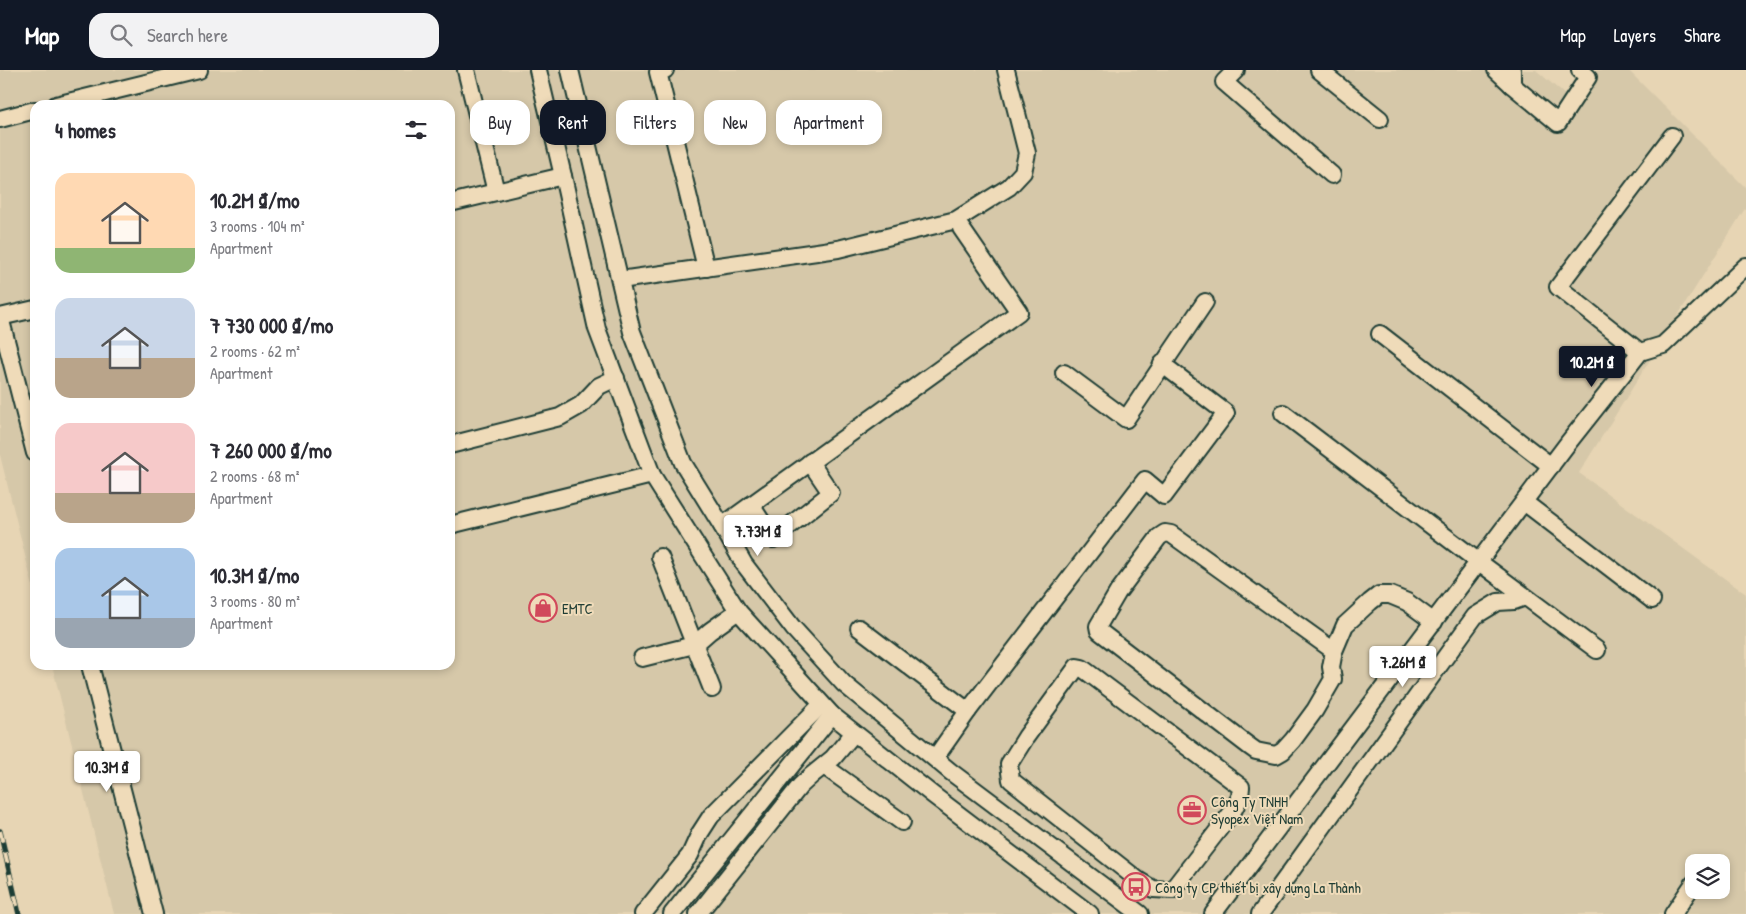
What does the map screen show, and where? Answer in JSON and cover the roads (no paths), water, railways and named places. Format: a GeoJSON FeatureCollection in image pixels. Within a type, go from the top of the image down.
{"type":"FeatureCollection","features":[{"type":"Feature","properties":{"kind":"street"},"geometry":{"type":"LineString","coordinates":[[76,100],[199,70]]}},
{"type":"Feature","properties":{"kind":"street"},"geometry":{"type":"LineString","coordinates":[[466,70],[496,192]]}},
{"type":"Feature","properties":{"kind":"street"},"geometry":{"type":"LineString","coordinates":[[538,70],[598,329],[616,378],[652,475],[738,611],[827,710],[933,795],[1090,914]]}},
{"type":"Feature","properties":{"kind":"street"},"geometry":{"type":"LineString","coordinates":[[570,70],[632,332],[683,463],[744,564],[793,628],[844,684],[951,772],[1140,914]]}},
{"type":"Feature","properties":{"kind":"street"},"geometry":{"type":"LineString","coordinates":[[665,70],[658,72],[706,268]]}},
{"type":"Feature","properties":{"kind":"street"},"geometry":{"type":"LineString","coordinates":[[620,280],[838,249],[956,220],[1009,187],[1023,172],[1027,153],[1006,70]]}},
{"type":"Feature","properties":{"kind":"street"},"geometry":{"type":"LineString","coordinates":[[1236,70],[1224,82],[1332,175]]}},
{"type":"Feature","properties":{"kind":"street"},"geometry":{"type":"LineString","coordinates":[[1319,70],[1380,120]]}},
{"type":"Feature","properties":{"kind":"street"},"geometry":{"type":"LineString","coordinates":[[1496,70],[1512,78],[1558,123],[1588,77],[1580,70]]}},
{"type":"Feature","properties":{"kind":"street"},"geometry":{"type":"LineString","coordinates":[[0,119],[30,111]]}},
{"type":"Feature","properties":{"kind":"street"},"geometry":{"type":"LineString","coordinates":[[1640,352],[1558,287],[1672,136]]}},
{"type":"Feature","properties":{"kind":"street"},"geometry":{"type":"LineString","coordinates":[[455,203],[564,176]]}},
{"type":"Feature","properties":{"kind":"street"},"geometry":{"type":"LineString","coordinates":[[722,526],[1019,312],[961,228]]}},
{"type":"Feature","properties":{"kind":"street"},"geometry":{"type":"LineString","coordinates":[[1214,914],[1524,502],[1640,352],[1663,345],[1746,266]]}},
{"type":"Feature","properties":{"kind":"street"},"geometry":{"type":"LineString","coordinates":[[1064,373],[1126,418],[1205,302]]}},
{"type":"Feature","properties":{"kind":"street"},"geometry":{"type":"LineString","coordinates":[[30,310],[0,317],[30,434]]}},
{"type":"Feature","properties":{"kind":"street"},"geometry":{"type":"LineString","coordinates":[[1380,334],[1552,466]]}},
{"type":"Feature","properties":{"kind":"street"},"geometry":{"type":"LineString","coordinates":[[935,758],[968,711],[1145,480],[1164,496],[1226,413],[1162,364]]}},
{"type":"Feature","properties":{"kind":"street"},"geometry":{"type":"LineString","coordinates":[[455,444],[560,417],[581,405],[599,386],[616,378]]}},
{"type":"Feature","properties":{"kind":"street"},"geometry":{"type":"LineString","coordinates":[[1283,413],[1597,650]]}},
{"type":"Feature","properties":{"kind":"street"},"geometry":{"type":"LineString","coordinates":[[751,505],[773,538],[831,493],[810,462]]}},
{"type":"Feature","properties":{"kind":"street"},"geometry":{"type":"LineString","coordinates":[[455,524],[652,475]]}},
{"type":"Feature","properties":{"kind":"street"},"geometry":{"type":"LineString","coordinates":[[1524,502],[1652,600]]}},
{"type":"Feature","properties":{"kind":"street"},"geometry":{"type":"LineString","coordinates":[[1334,651],[1170,534],[1165,533],[1159,537],[1118,592],[1098,626],[1099,631],[1249,746],[1256,751],[1276,755],[1284,751],[1316,710],[1332,680],[1331,667],[1334,651],[1345,625],[1379,595],[1390,595],[1407,602],[1434,622]]}},
{"type":"Feature","properties":{"kind":"street"},"geometry":{"type":"LineString","coordinates":[[660,557],[712,688]]}},
{"type":"Feature","properties":{"kind":"street"},"geometry":{"type":"LineString","coordinates":[[1260,914],[1475,616],[1498,602],[1514,601],[1525,597]]}},
{"type":"Feature","properties":{"kind":"street"},"geometry":{"type":"LineString","coordinates":[[642,658],[694,645],[738,611]]}},
{"type":"Feature","properties":{"kind":"street"},"geometry":{"type":"LineString","coordinates":[[858,628],[968,711]]}},
{"type":"Feature","properties":{"kind":"street"},"geometry":{"type":"LineString","coordinates":[[1077,667],[1082,668],[1241,787],[1240,798],[1233,811],[1172,890],[1153,889],[1138,880],[1011,780],[1009,764],[1026,737],[1077,667]]}},
{"type":"Feature","properties":{"kind":"street"},"geometry":{"type":"LineString","coordinates":[[91,670],[154,914]]}},
{"type":"Feature","properties":{"kind":"street"},"geometry":{"type":"LineString","coordinates":[[643,914],[690,855],[700,833],[711,816],[827,710]]}},
{"type":"Feature","properties":{"kind":"street"},"geometry":{"type":"LineString","coordinates":[[672,914],[827,710]]}},
{"type":"Feature","properties":{"kind":"street"},"geometry":{"type":"LineString","coordinates":[[698,914],[800,786],[833,758],[854,733]]}},
{"type":"Feature","properties":{"kind":"street"},"geometry":{"type":"LineString","coordinates":[[824,766],[902,822]]}},
{"type":"Feature","properties":{"kind":"street"},"geometry":{"type":"LineString","coordinates":[[1674,914],[1685,897]]}},
{"type":"Feature","properties":{"kind":"railway"},"geometry":{"type":"LineString","coordinates":[[0,831],[19,914]]}},
{"type":"Feature","properties":{"kind":"place","name":"EMTC"},"geometry":{"type":"Point","coordinates":[543,608]}},
{"type":"Feature","properties":{"kind":"place","name":"Công Ty TNHH Syopex Việt Nam"},"geometry":{"type":"Point","coordinates":[1192,810]}},
{"type":"Feature","properties":{"kind":"place","name":"Công ty CP thiết bị xây dựng La Thành"},"geometry":{"type":"Point","coordinates":[1136,887]}}]}
